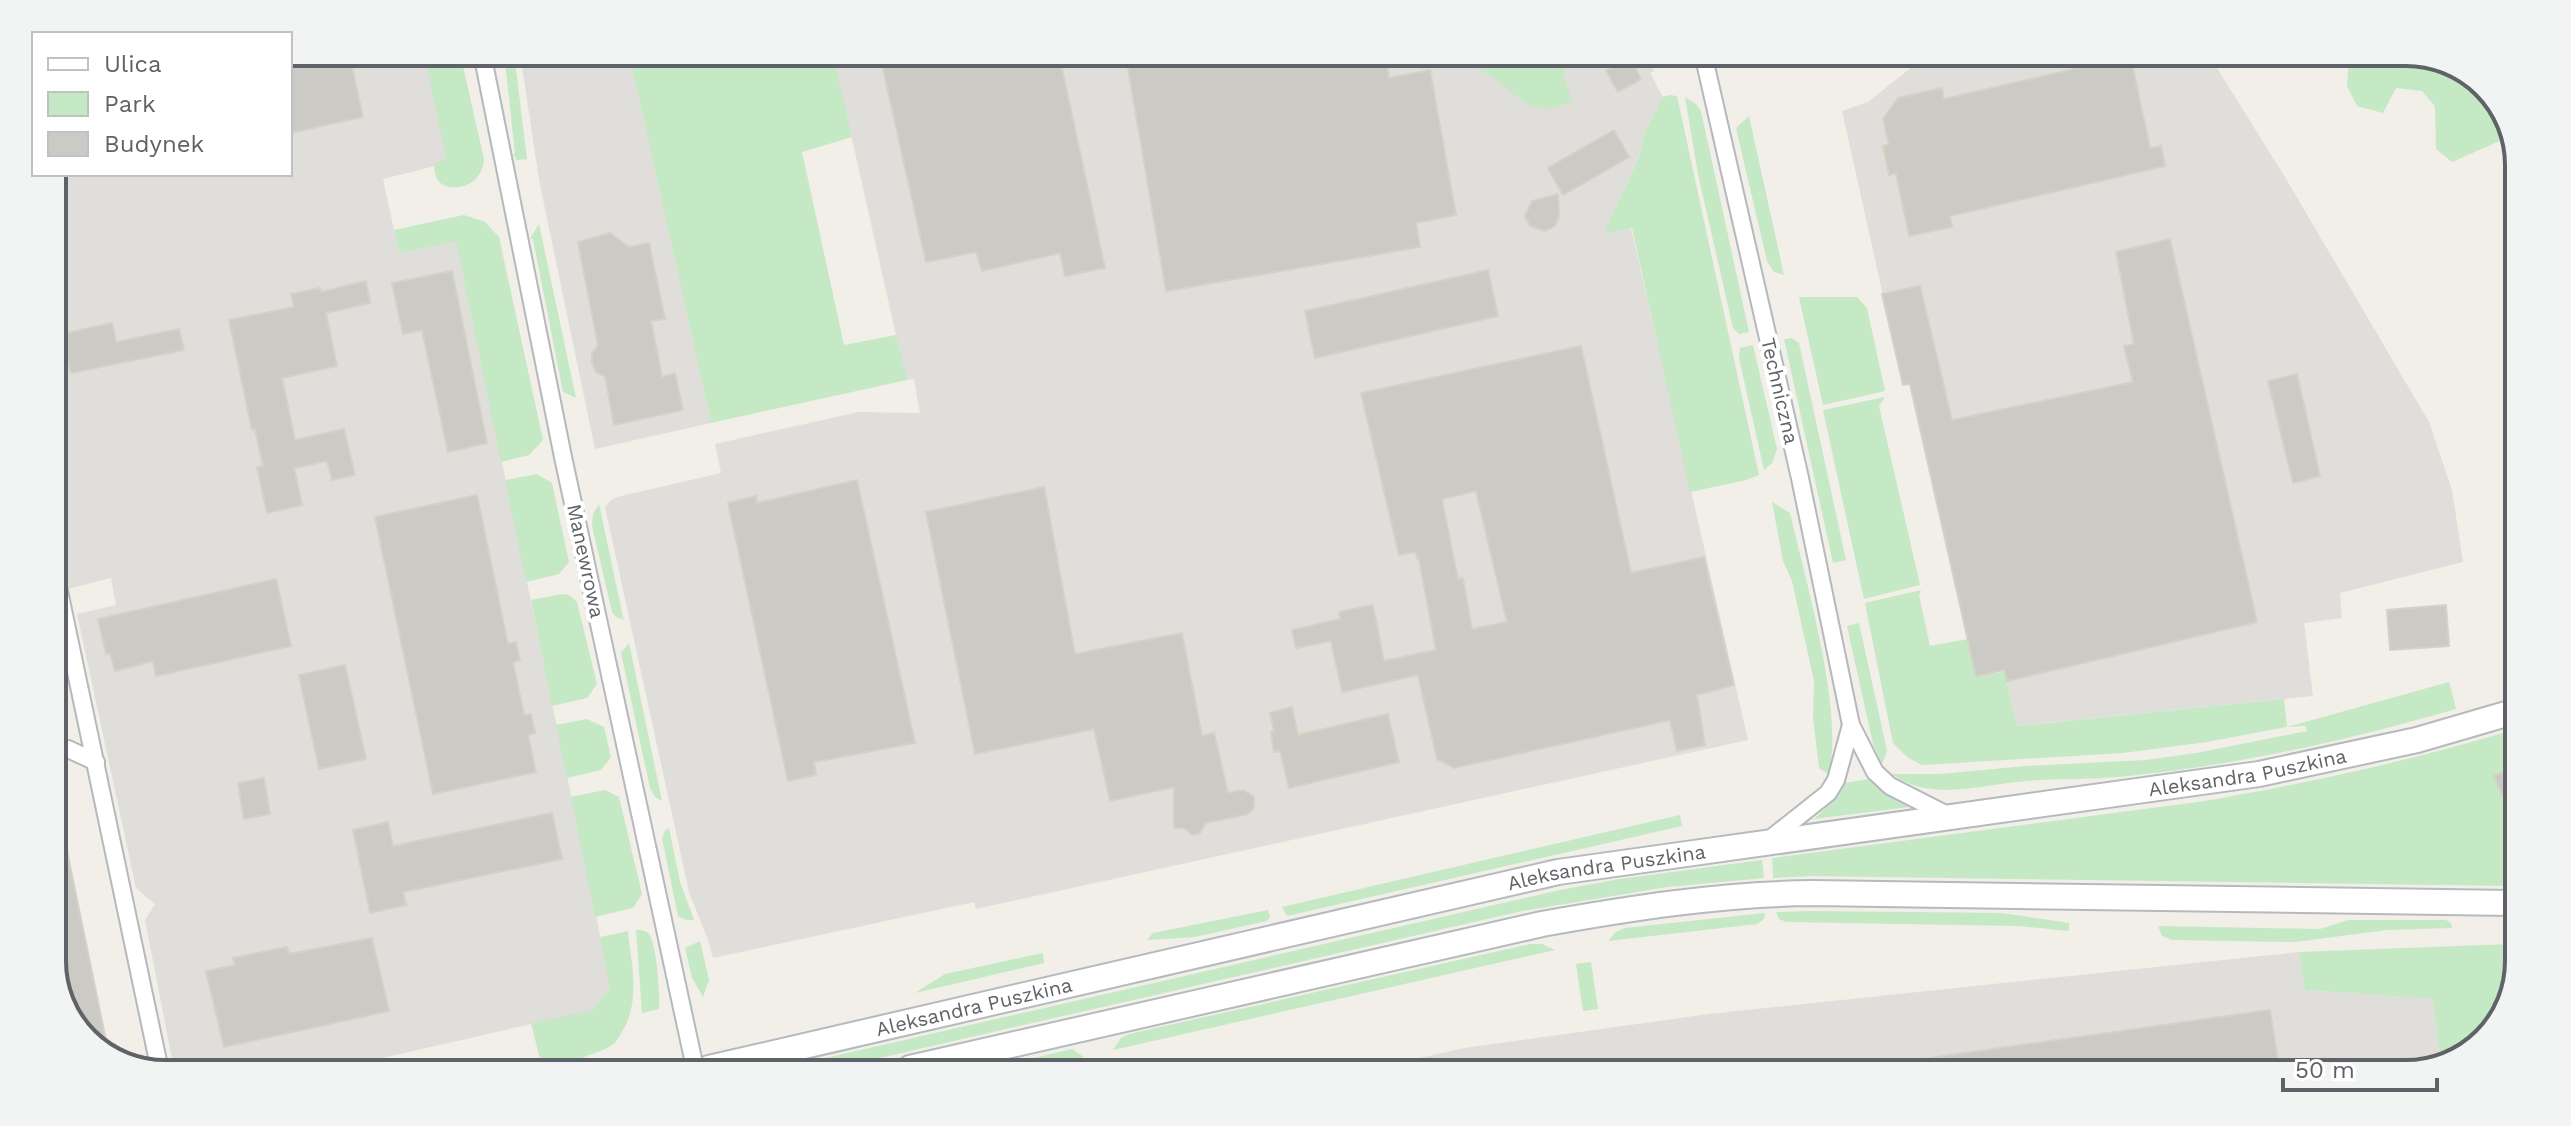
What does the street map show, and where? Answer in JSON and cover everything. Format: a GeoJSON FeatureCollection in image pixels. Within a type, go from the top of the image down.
{"type":"FeatureCollection","features":[{"type":"Feature","properties":{"kind":"main road","name":"Aleksandra Puszkina"},"geometry":{"type":"LineString","coordinates":[[744,1060],[1558,872],[2259,774],[2417,740],[2505,714]]}},
{"type":"Feature","properties":{"kind":"main road"},"geometry":{"type":"LineString","coordinates":[[945,1060],[1471,939],[1615,911],[1686,902],[1813,893],[2505,903]]}},
{"type":"Feature","properties":{"kind":"street","name":"Manewrowa"},"geometry":{"type":"LineString","coordinates":[[485,66],[563,457],[693,1060]]}},
{"type":"Feature","properties":{"kind":"street","name":"Techniczna"},"geometry":{"type":"LineString","coordinates":[[1706,66],[1800,478],[1851,725],[1875,772],[1890,786],[1952,818]]}},
{"type":"Feature","properties":{"kind":"street"},"geometry":{"type":"LineString","coordinates":[[66,623],[158,1059]]}},
{"type":"Feature","properties":{"kind":"street","name":"Techniczna"},"geometry":{"type":"LineString","coordinates":[[1766,842],[1828,793],[1836,780],[1851,725]]}},
{"type":"Feature","properties":{"kind":"street"},"geometry":{"type":"LineString","coordinates":[[66,749],[96,762]]}},
{"type":"Feature","properties":{"kind":"shaded area"},"geometry":{"type":"Polygon","coordinates":[[[292,66],[431,66],[451,162],[383,179],[399,253],[456,240],[611,988],[593,1010],[373,1060],[172,1060],[145,920],[155,904],[136,888],[77,614],[116,605],[111,578],[66,589],[66,176],[292,176],[292,66]]]}},
{"type":"Feature","properties":{"kind":"shaded area"},"geometry":{"type":"Polygon","coordinates":[[[522,66],[632,66],[711,423],[595,449],[539,180],[522,66]]]}},
{"type":"Feature","properties":{"kind":"shaded area"},"geometry":{"type":"Polygon","coordinates":[[[836,66],[1652,66],[1654,71],[1650,73],[1663,97],[1644,134],[1640,153],[1605,233],[1631,228],[1748,740],[976,909],[974,902],[713,958],[689,892],[605,507],[621,496],[721,473],[715,444],[859,412],[920,413],[914,379],[906,380],[836,66]]]}},
{"type":"Feature","properties":{"kind":"shaded area"},"geometry":{"type":"Polygon","coordinates":[[[1913,66],[2216,66],[2429,422],[2452,490],[2463,562],[2340,593],[2342,618],[2304,623],[2313,696],[2015,726],[2005,670],[1910,384],[1903,385],[1842,111],[1868,102],[1913,66]]]}},
{"type":"Feature","properties":{"kind":"shaded area"},"geometry":{"type":"Polygon","coordinates":[[[2299,952],[2305,990],[2433,999],[2440,1054],[2406,1060],[1411,1060],[1464,1048],[1709,1014],[2299,952]]]}},
{"type":"Feature","properties":{"kind":"green space"},"geometry":{"type":"Polygon","coordinates":[[[427,66],[463,66],[484,159],[475,179],[466,185],[448,187],[435,175],[435,164],[446,158],[427,66]]]}},
{"type":"Feature","properties":{"kind":"green space"},"geometry":{"type":"Polygon","coordinates":[[[505,66],[516,66],[527,159],[517,160],[505,66]]]}},
{"type":"Feature","properties":{"kind":"green space"},"geometry":{"type":"Polygon","coordinates":[[[632,66],[836,66],[852,137],[802,152],[844,345],[896,335],[907,380],[711,423],[632,66]]]}},
{"type":"Feature","properties":{"kind":"green space"},"geometry":{"type":"Polygon","coordinates":[[[1478,66],[1566,66],[1563,75],[1572,100],[1544,109],[1533,106],[1478,66]]]}},
{"type":"Feature","properties":{"kind":"green space"},"geometry":{"type":"Polygon","coordinates":[[[2349,66],[2406,66],[2444,74],[2476,95],[2495,121],[2502,140],[2452,162],[2436,149],[2435,106],[2422,91],[2396,88],[2383,113],[2357,106],[2347,86],[2349,66]]]}},
{"type":"Feature","properties":{"kind":"green space"},"geometry":{"type":"Polygon","coordinates":[[[1677,96],[1759,475],[1690,492],[1632,228],[1604,234],[1640,154],[1644,134],[1663,97],[1677,96]]]}},
{"type":"Feature","properties":{"kind":"green space"},"geometry":{"type":"Polygon","coordinates":[[[1685,97],[1701,111],[1749,332],[1739,334],[1733,328],[1698,174],[1685,97]]]}},
{"type":"Feature","properties":{"kind":"green space"},"geometry":{"type":"Polygon","coordinates":[[[1749,116],[1784,275],[1774,272],[1767,261],[1736,128],[1749,116]]]}},
{"type":"Feature","properties":{"kind":"green space"},"geometry":{"type":"Polygon","coordinates":[[[464,215],[485,222],[499,237],[543,440],[529,455],[501,462],[456,241],[399,253],[394,230],[464,215]]]}},
{"type":"Feature","properties":{"kind":"green space"},"geometry":{"type":"Polygon","coordinates":[[[539,224],[576,398],[563,392],[533,239],[530,239],[539,224]]]}},
{"type":"Feature","properties":{"kind":"green space"},"geometry":{"type":"Polygon","coordinates":[[[1799,297],[1857,297],[1867,308],[1885,391],[1823,405],[1799,297]]]}},
{"type":"Feature","properties":{"kind":"green space"},"geometry":{"type":"Polygon","coordinates":[[[1792,338],[1799,343],[1846,560],[1833,563],[1784,339],[1792,338]]]}},
{"type":"Feature","properties":{"kind":"green space"},"geometry":{"type":"Polygon","coordinates":[[[1753,345],[1777,449],[1772,463],[1764,470],[1739,358],[1740,348],[1753,345]]]}},
{"type":"Feature","properties":{"kind":"green space"},"geometry":{"type":"Polygon","coordinates":[[[1885,397],[1879,406],[1920,585],[1864,599],[1823,410],[1885,397]]]}},
{"type":"Feature","properties":{"kind":"green space"},"geometry":{"type":"Polygon","coordinates":[[[537,474],[552,483],[569,562],[559,574],[526,582],[505,480],[537,474]]]}},
{"type":"Feature","properties":{"kind":"green space"},"geometry":{"type":"Polygon","coordinates":[[[1772,502],[1790,513],[1821,645],[1832,718],[1828,774],[1819,768],[1813,718],[1814,681],[1792,581],[1783,561],[1772,502]]]}},
{"type":"Feature","properties":{"kind":"green space"},"geometry":{"type":"Polygon","coordinates":[[[599,504],[624,620],[612,612],[592,526],[593,514],[599,504]]]}},
{"type":"Feature","properties":{"kind":"green space"},"geometry":{"type":"Polygon","coordinates":[[[1921,590],[1919,595],[1930,646],[1968,639],[1976,675],[2005,672],[2016,726],[2284,699],[2287,727],[2123,753],[1922,765],[1907,757],[1893,743],[1865,603],[1921,590]]]}},
{"type":"Feature","properties":{"kind":"green space"},"geometry":{"type":"Polygon","coordinates":[[[569,595],[577,602],[597,684],[587,698],[552,706],[531,600],[569,595]]]}},
{"type":"Feature","properties":{"kind":"green space"},"geometry":{"type":"Polygon","coordinates":[[[1859,623],[1887,751],[1882,764],[1873,744],[1847,626],[1859,623]]]}},
{"type":"Feature","properties":{"kind":"green space"},"geometry":{"type":"Polygon","coordinates":[[[629,643],[662,801],[655,797],[650,788],[621,653],[629,643]]]}},
{"type":"Feature","properties":{"kind":"green space"},"geometry":{"type":"Polygon","coordinates":[[[2449,682],[2456,709],[2289,751],[2161,772],[2027,781],[1958,790],[1923,788],[1892,774],[1940,774],[2146,760],[2307,731],[2305,726],[2287,727],[2449,682]]]}},
{"type":"Feature","properties":{"kind":"green space"},"geometry":{"type":"Polygon","coordinates":[[[587,719],[604,727],[611,757],[601,770],[567,778],[556,725],[587,719]]]}},
{"type":"Feature","properties":{"kind":"green space"},"geometry":{"type":"Polygon","coordinates":[[[2505,732],[2505,886],[1813,876],[1773,878],[1772,858],[2198,802],[2278,788],[2435,752],[2505,732]]]}},
{"type":"Feature","properties":{"kind":"green space"},"geometry":{"type":"Polygon","coordinates":[[[1869,779],[1909,807],[1814,819],[1833,801],[1844,783],[1869,779]]]}},
{"type":"Feature","properties":{"kind":"green space"},"geometry":{"type":"Polygon","coordinates":[[[605,790],[619,797],[642,894],[633,908],[595,917],[571,797],[605,790]]]}},
{"type":"Feature","properties":{"kind":"green space"},"geometry":{"type":"Polygon","coordinates":[[[1680,815],[1682,826],[1287,916],[1282,907],[1680,815]]]}},
{"type":"Feature","properties":{"kind":"green space"},"geometry":{"type":"Polygon","coordinates":[[[669,828],[680,882],[694,920],[678,916],[662,838],[669,828]]]}},
{"type":"Feature","properties":{"kind":"green space"},"geometry":{"type":"Polygon","coordinates":[[[1762,860],[1764,878],[1667,887],[1522,911],[871,1060],[817,1060],[1560,890],[1762,860]]]}},
{"type":"Feature","properties":{"kind":"green space"},"geometry":{"type":"Polygon","coordinates":[[[1268,910],[1270,917],[1267,921],[1195,937],[1147,940],[1153,933],[1268,910]]]}},
{"type":"Feature","properties":{"kind":"green space"},"geometry":{"type":"Polygon","coordinates":[[[1776,912],[2002,913],[2069,923],[2069,931],[2018,926],[1786,922],[1779,919],[1776,912]]]}},
{"type":"Feature","properties":{"kind":"green space"},"geometry":{"type":"Polygon","coordinates":[[[1765,913],[1764,919],[1757,924],[1608,941],[1625,928],[1765,913]]]}},
{"type":"Feature","properties":{"kind":"green space"},"geometry":{"type":"Polygon","coordinates":[[[2348,920],[2446,920],[2452,928],[2387,930],[2295,942],[2172,940],[2162,936],[2158,926],[2320,929],[2348,920]]]}},
{"type":"Feature","properties":{"kind":"green space"},"geometry":{"type":"Polygon","coordinates":[[[636,930],[648,933],[651,938],[658,981],[659,1009],[642,1013],[636,930]]]}},
{"type":"Feature","properties":{"kind":"green space"},"geometry":{"type":"Polygon","coordinates":[[[628,931],[633,994],[629,1018],[614,1044],[608,1048],[578,1060],[540,1060],[531,1023],[593,1010],[610,988],[600,937],[628,931]]]}},
{"type":"Feature","properties":{"kind":"green space"},"geometry":{"type":"Polygon","coordinates":[[[700,941],[709,980],[703,997],[692,978],[685,948],[700,941]]]}},
{"type":"Feature","properties":{"kind":"green space"},"geometry":{"type":"Polygon","coordinates":[[[1530,944],[1542,944],[1555,950],[1113,1050],[1121,1038],[1129,1034],[1530,944]]]}},
{"type":"Feature","properties":{"kind":"green space"},"geometry":{"type":"Polygon","coordinates":[[[2505,944],[2505,961],[2503,980],[2492,1010],[2471,1035],[2440,1054],[2433,999],[2305,990],[2299,952],[2505,944]]]}},
{"type":"Feature","properties":{"kind":"green space"},"geometry":{"type":"Polygon","coordinates":[[[1043,953],[1044,963],[915,993],[945,974],[1043,953]]]}},
{"type":"Feature","properties":{"kind":"green space"},"geometry":{"type":"Polygon","coordinates":[[[1591,962],[1598,1009],[1583,1011],[1576,964],[1591,962]]]}},
{"type":"Feature","properties":{"kind":"green space"},"geometry":{"type":"Polygon","coordinates":[[[1072,1049],[1084,1057],[1072,1060],[1026,1060],[1072,1049]]]}},
{"type":"Feature","properties":{"kind":"building"},"geometry":{"type":"Polygon","coordinates":[[[292,66],[352,66],[363,117],[292,133],[292,66]]]}},
{"type":"Feature","properties":{"kind":"building"},"geometry":{"type":"Polygon","coordinates":[[[882,66],[1061,66],[1105,268],[1065,276],[1060,253],[982,271],[976,252],[926,262],[882,66]]]}},
{"type":"Feature","properties":{"kind":"building"},"geometry":{"type":"Polygon","coordinates":[[[1128,66],[1387,66],[1389,78],[1430,70],[1456,215],[1416,223],[1420,247],[1166,291],[1128,66]]]}},
{"type":"Feature","properties":{"kind":"building"},"geometry":{"type":"Polygon","coordinates":[[[1614,66],[1634,66],[1641,79],[1618,92],[1606,71],[1614,66]]]}},
{"type":"Feature","properties":{"kind":"building"},"geometry":{"type":"Polygon","coordinates":[[[2087,66],[2132,66],[2150,148],[2161,146],[2165,166],[1950,216],[1952,227],[1909,236],[1896,173],[1889,175],[1883,146],[1889,144],[1883,119],[1898,98],[1942,88],[1944,99],[2087,66]]]}},
{"type":"Feature","properties":{"kind":"building"},"geometry":{"type":"Polygon","coordinates":[[[1614,130],[1629,157],[1563,195],[1548,168],[1614,130]]]}},
{"type":"Feature","properties":{"kind":"building"},"geometry":{"type":"Polygon","coordinates":[[[1558,194],[1559,216],[1555,226],[1545,231],[1530,226],[1525,216],[1532,201],[1558,194]]]}},
{"type":"Feature","properties":{"kind":"building"},"geometry":{"type":"Polygon","coordinates":[[[610,233],[629,247],[649,243],[665,319],[651,321],[662,377],[675,373],[683,410],[614,425],[605,376],[597,373],[592,364],[592,354],[598,345],[578,242],[610,233]]]}},
{"type":"Feature","properties":{"kind":"building"},"geometry":{"type":"Polygon","coordinates":[[[2170,239],[2257,622],[2007,681],[2004,670],[1976,676],[1910,384],[1903,385],[1882,294],[1920,286],[1952,420],[2133,382],[2124,346],[2134,344],[2116,252],[2170,239]]]}},
{"type":"Feature","properties":{"kind":"building"},"geometry":{"type":"Polygon","coordinates":[[[1488,270],[1498,316],[1315,358],[1305,311],[1488,270]]]}},
{"type":"Feature","properties":{"kind":"building"},"geometry":{"type":"Polygon","coordinates":[[[452,271],[487,443],[448,452],[422,330],[403,334],[392,283],[452,271]]]}},
{"type":"Feature","properties":{"kind":"building"},"geometry":{"type":"Polygon","coordinates":[[[366,281],[370,303],[326,313],[337,366],[282,378],[295,440],[344,429],[355,475],[332,480],[327,461],[294,468],[302,505],[267,513],[257,467],[263,466],[255,429],[252,430],[229,320],[294,307],[291,294],[320,288],[321,292],[366,281]]]}},
{"type":"Feature","properties":{"kind":"building"},"geometry":{"type":"Polygon","coordinates":[[[112,323],[116,342],[179,329],[184,350],[71,373],[66,333],[112,323]]]}},
{"type":"Feature","properties":{"kind":"building"},"geometry":{"type":"Polygon","coordinates":[[[1581,346],[1631,573],[1704,557],[1734,685],[1697,695],[1705,745],[1677,751],[1670,720],[1454,768],[1437,759],[1418,675],[1342,692],[1331,641],[1296,648],[1292,630],[1340,619],[1339,612],[1373,605],[1384,661],[1436,650],[1419,559],[1416,552],[1399,555],[1361,393],[1581,346]],[[1476,491],[1442,499],[1458,579],[1463,578],[1472,629],[1507,622],[1476,491]]]}},
{"type":"Feature","properties":{"kind":"building"},"geometry":{"type":"Polygon","coordinates":[[[2297,374],[2320,476],[2293,483],[2268,381],[2297,374]]]}},
{"type":"Feature","properties":{"kind":"building"},"geometry":{"type":"Polygon","coordinates":[[[857,480],[915,743],[814,762],[816,775],[788,781],[728,503],[756,496],[757,503],[857,480]]]}},
{"type":"Feature","properties":{"kind":"building"},"geometry":{"type":"Polygon","coordinates":[[[1044,487],[1075,654],[1182,633],[1202,736],[1214,733],[1228,793],[1243,790],[1254,797],[1254,808],[1248,814],[1206,823],[1200,833],[1193,835],[1184,828],[1174,828],[1174,787],[1110,801],[1094,729],[975,754],[926,512],[1044,487]]]}},
{"type":"Feature","properties":{"kind":"building"},"geometry":{"type":"Polygon","coordinates":[[[477,495],[508,644],[516,642],[520,660],[513,662],[524,715],[531,714],[535,733],[528,735],[536,772],[433,794],[375,517],[477,495]]]}},
{"type":"Feature","properties":{"kind":"building"},"geometry":{"type":"Polygon","coordinates":[[[276,579],[291,646],[156,676],[153,661],[115,671],[110,653],[106,654],[98,619],[276,579]]]}},
{"type":"Feature","properties":{"kind":"building"},"geometry":{"type":"Polygon","coordinates":[[[2446,605],[2449,646],[2390,650],[2387,610],[2446,605]]]}},
{"type":"Feature","properties":{"kind":"building"},"geometry":{"type":"Polygon","coordinates":[[[345,665],[366,759],[319,769],[299,675],[345,665]]]}},
{"type":"Feature","properties":{"kind":"building"},"geometry":{"type":"Polygon","coordinates":[[[1292,707],[1298,735],[1388,714],[1399,762],[1289,788],[1280,751],[1274,752],[1270,713],[1292,707]]]}},
{"type":"Feature","properties":{"kind":"building"},"geometry":{"type":"Polygon","coordinates":[[[2505,771],[2505,802],[2494,776],[2505,771]]]}},
{"type":"Feature","properties":{"kind":"building"},"geometry":{"type":"Polygon","coordinates":[[[264,778],[270,814],[244,819],[238,783],[264,778]]]}},
{"type":"Feature","properties":{"kind":"building"},"geometry":{"type":"Polygon","coordinates":[[[552,813],[562,859],[403,892],[406,905],[370,913],[353,830],[388,822],[393,846],[552,813]]]}},
{"type":"Feature","properties":{"kind":"building"},"geometry":{"type":"Polygon","coordinates":[[[66,846],[106,1040],[79,1010],[69,986],[66,967],[66,846]]]}},
{"type":"Feature","properties":{"kind":"building"},"geometry":{"type":"Polygon","coordinates":[[[372,938],[389,1011],[224,1047],[206,971],[235,965],[233,958],[287,947],[289,954],[372,938]]]}},
{"type":"Feature","properties":{"kind":"building"},"geometry":{"type":"Polygon","coordinates":[[[2270,1010],[2278,1060],[1915,1060],[2270,1010]]]}}]}
